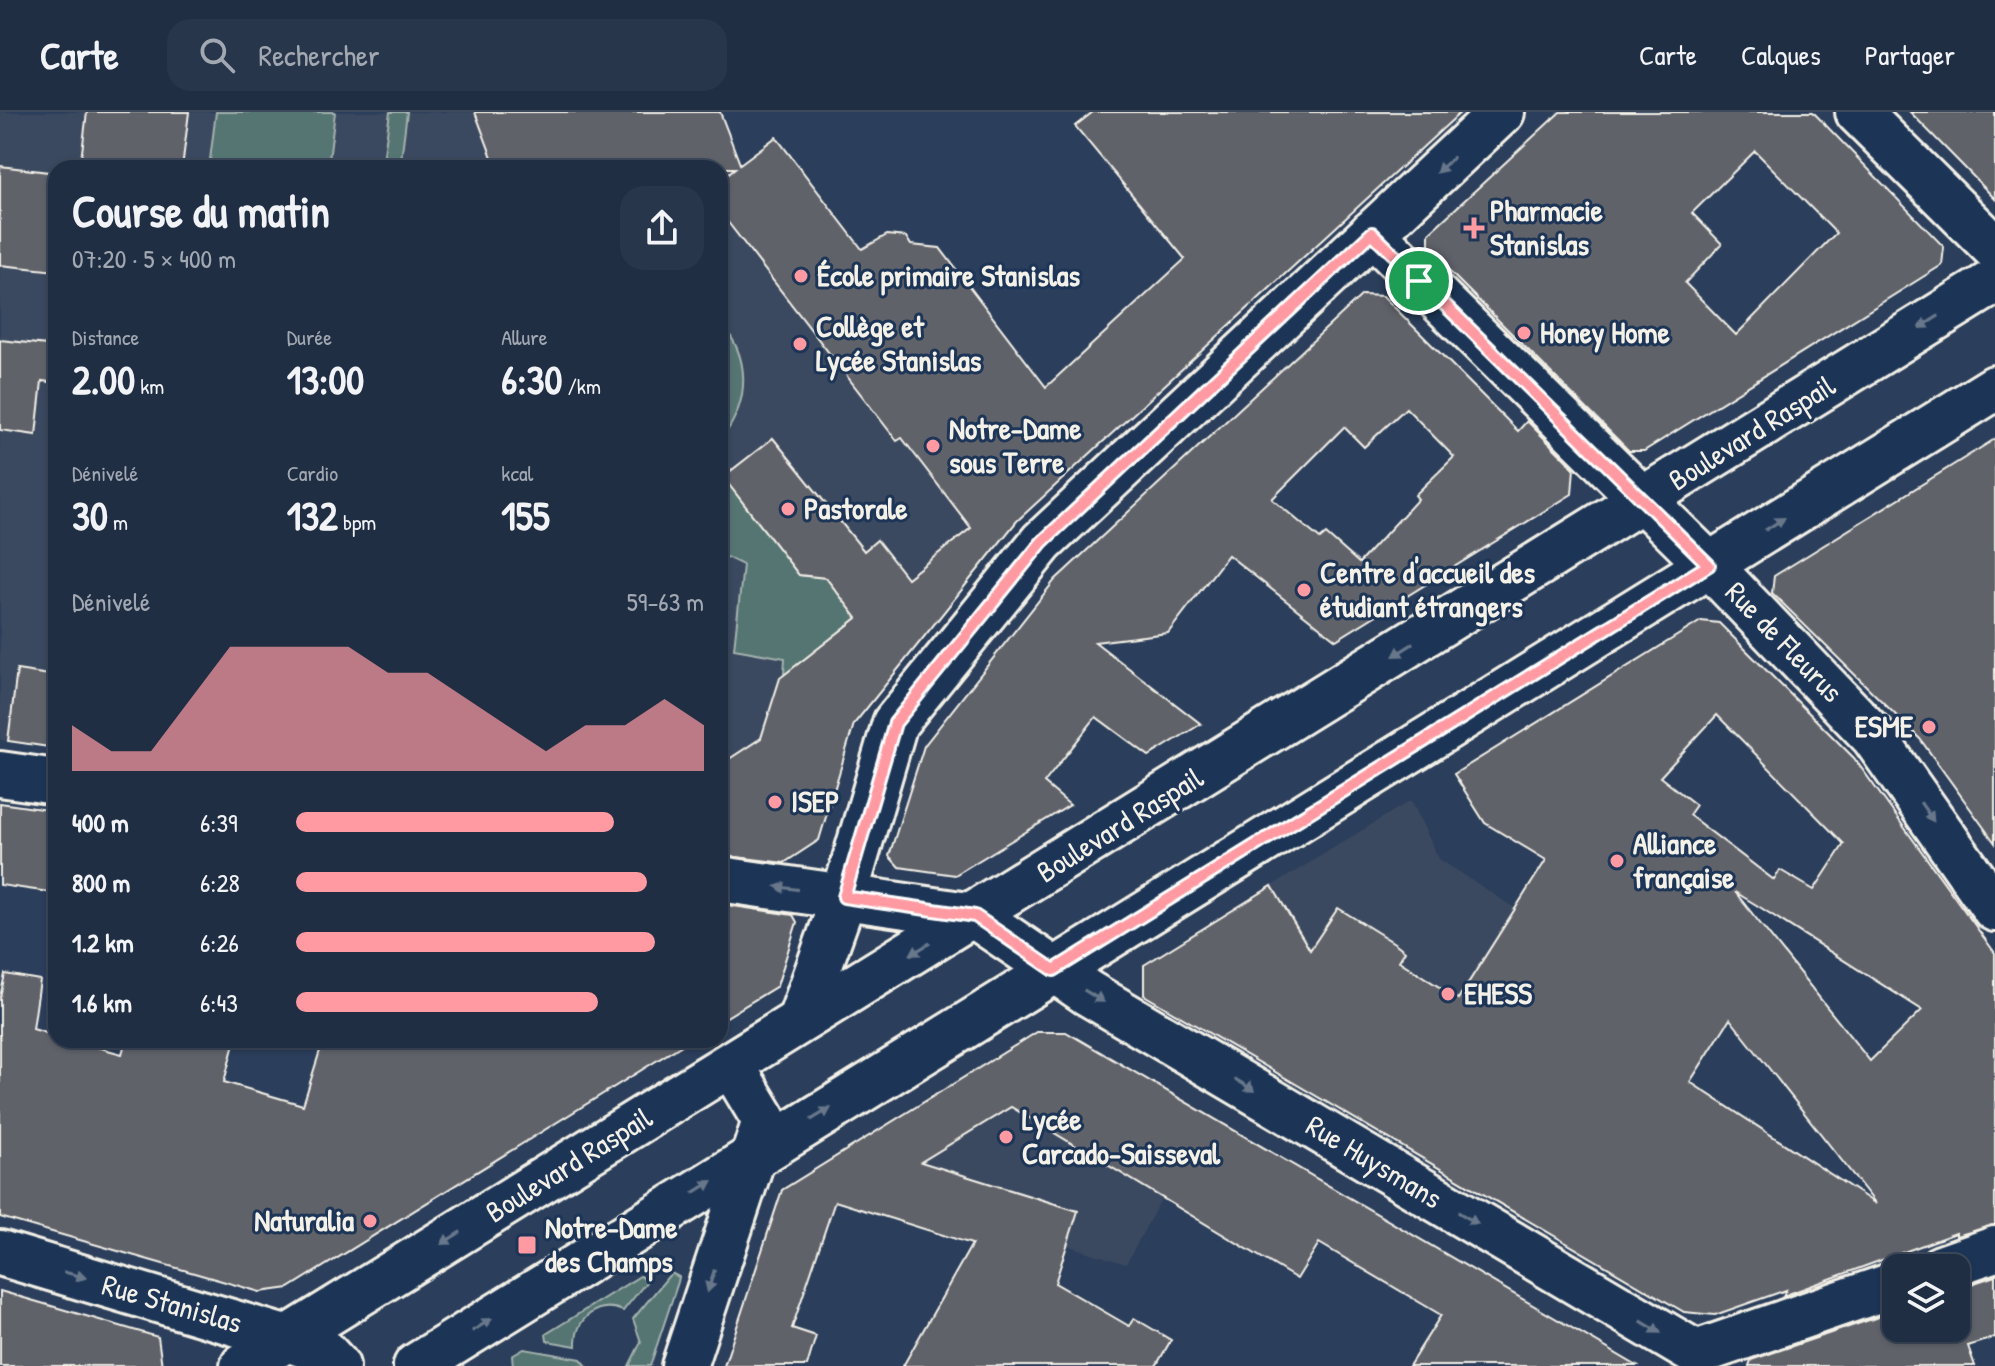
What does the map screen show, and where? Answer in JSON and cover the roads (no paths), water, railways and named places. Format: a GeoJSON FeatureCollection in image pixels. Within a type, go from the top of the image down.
{"type":"FeatureCollection","features":[{"type":"Feature","properties":{"kind":"street"},"geometry":{"type":"LineString","coordinates":[[800,1020],[844,897],[895,723],[1042,542],[1502,112]]}},
{"type":"Feature","properties":{"kind":"street"},"geometry":{"type":"LineString","coordinates":[[1858,112],[1995,248]]}},
{"type":"Feature","properties":{"kind":"street","name":"Rue de Fleurus"},"geometry":{"type":"LineString","coordinates":[[1372,233],[1709,565],[1881,745],[1995,909]]}},
{"type":"Feature","properties":{"kind":"street","name":"Boulevard Raspail"},"geometry":{"type":"LineString","coordinates":[[243,1366],[732,1066],[800,1020],[975,916],[1995,281]]}},
{"type":"Feature","properties":{"kind":"street"},"geometry":{"type":"LineString","coordinates":[[423,1364],[755,1154],[1995,388]]}},
{"type":"Feature","properties":{"kind":"street"},"geometry":{"type":"LineString","coordinates":[[0,774],[48,781]]}},
{"type":"Feature","properties":{"kind":"street"},"geometry":{"type":"LineString","coordinates":[[728,880],[975,916]]}},
{"type":"Feature","properties":{"kind":"street","name":"Rue Huysmans"},"geometry":{"type":"LineString","coordinates":[[975,916],[1054,970],[1698,1359]]}},
{"type":"Feature","properties":{"kind":"street"},"geometry":{"type":"LineString","coordinates":[[684,1366],[731,1216],[765,1121],[732,1066]]}},
{"type":"Feature","properties":{"kind":"street"},"geometry":{"type":"LineString","coordinates":[[1970,1258],[1995,1249]]}},
{"type":"Feature","properties":{"kind":"street","name":"Rue Stanislas"},"geometry":{"type":"LineString","coordinates":[[0,1253],[288,1339],[324,1352],[337,1366]]}},
{"type":"Feature","properties":{"kind":"street"},"geometry":{"type":"LineString","coordinates":[[1698,1359],[1882,1289]]}},
{"type":"Feature","properties":{"kind":"place","name":"Pharmacie Stanislas"},"geometry":{"type":"Point","coordinates":[1474,228]}},
{"type":"Feature","properties":{"kind":"place","name":"École primaire Stanislas"},"geometry":{"type":"Point","coordinates":[801,276]}},
{"type":"Feature","properties":{"kind":"place","name":"Honey Home"},"geometry":{"type":"Point","coordinates":[1524,333]}},
{"type":"Feature","properties":{"kind":"place","name":"Collège et Lycée Stanislas"},"geometry":{"type":"Point","coordinates":[800,344]}},
{"type":"Feature","properties":{"kind":"place","name":"Notre-Dame sous Terre"},"geometry":{"type":"Point","coordinates":[933,446]}},
{"type":"Feature","properties":{"kind":"place","name":"Pastorale"},"geometry":{"type":"Point","coordinates":[788,509]}},
{"type":"Feature","properties":{"kind":"place","name":"Centre d'accueil des étudiant étrangers"},"geometry":{"type":"Point","coordinates":[1304,590]}},
{"type":"Feature","properties":{"kind":"place","name":"ESME"},"geometry":{"type":"Point","coordinates":[1929,727]}},
{"type":"Feature","properties":{"kind":"place","name":"ISEP"},"geometry":{"type":"Point","coordinates":[775,802]}},
{"type":"Feature","properties":{"kind":"place","name":"Alliance française"},"geometry":{"type":"Point","coordinates":[1617,861]}},
{"type":"Feature","properties":{"kind":"place","name":"EHESS"},"geometry":{"type":"Point","coordinates":[1448,994]}},
{"type":"Feature","properties":{"kind":"place","name":"Lycée Carcado-Saisseval"},"geometry":{"type":"Point","coordinates":[1006,1137]}},
{"type":"Feature","properties":{"kind":"place","name":"Naturalia"},"geometry":{"type":"Point","coordinates":[370,1221]}},
{"type":"Feature","properties":{"kind":"place","name":"Notre-Dame des Champs"},"geometry":{"type":"Point","coordinates":[527,1245]}}]}
